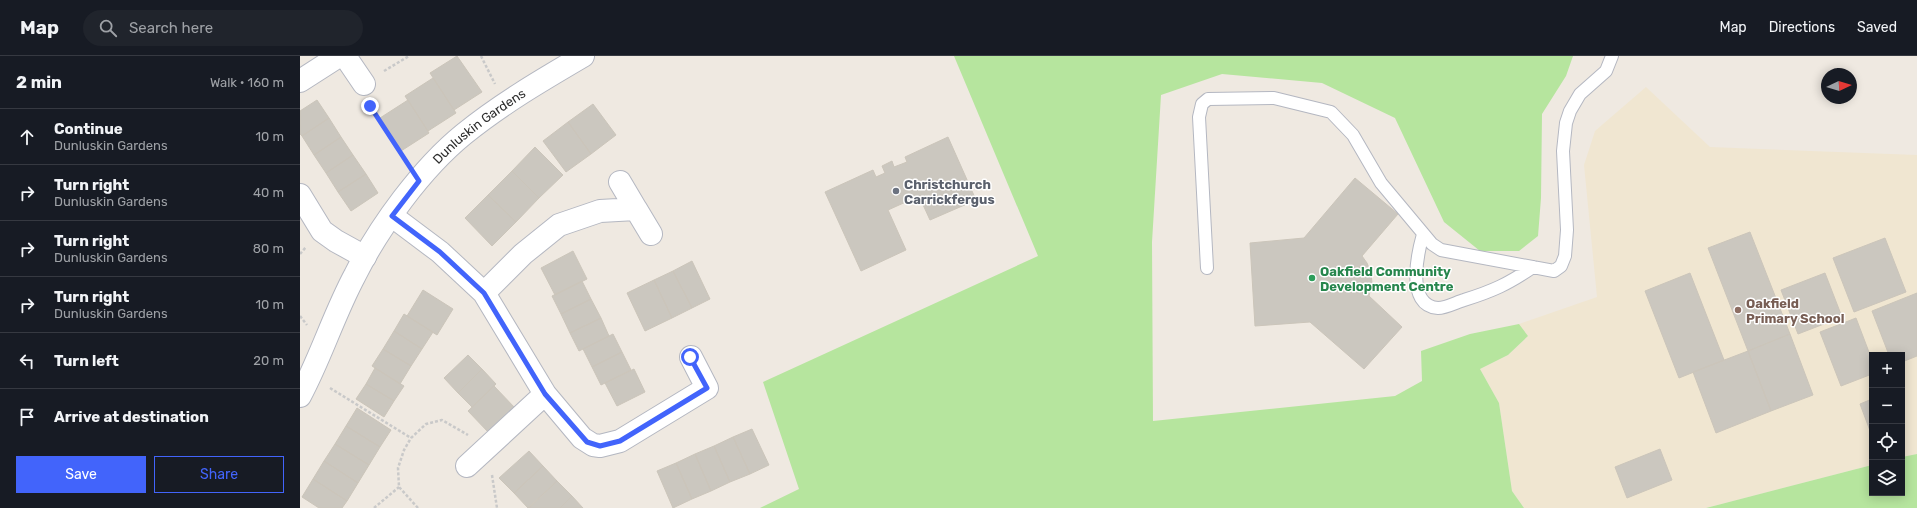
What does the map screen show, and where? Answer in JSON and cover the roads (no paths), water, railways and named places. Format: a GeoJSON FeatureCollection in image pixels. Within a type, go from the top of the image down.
{"type":"FeatureCollection","features":[{"type":"Feature","properties":{"kind":"street"},"geometry":{"type":"LineString","coordinates":[[300,81],[339,56]]}},
{"type":"Feature","properties":{"kind":"street"},"geometry":{"type":"LineString","coordinates":[[345,56],[364,84]]}},
{"type":"Feature","properties":{"kind":"street","name":"Dunluskin Gardens"},"geometry":{"type":"LineString","coordinates":[[300,396],[311,376],[349,287],[365,257],[392,216],[419,181],[462,135],[506,103],[583,56]]}},
{"type":"Feature","properties":{"kind":"street"},"geometry":{"type":"LineString","coordinates":[[620,182],[651,234]]}},
{"type":"Feature","properties":{"kind":"street"},"geometry":{"type":"LineString","coordinates":[[300,196],[322,231],[336,241],[365,257]]}},
{"type":"Feature","properties":{"kind":"street"},"geometry":{"type":"LineString","coordinates":[[484,293],[523,254],[559,225],[600,211],[636,209]]}},
{"type":"Feature","properties":{"kind":"street"},"geometry":{"type":"LineString","coordinates":[[392,216],[440,252],[484,293],[545,394],[587,442],[600,446],[614,444],[707,388],[690,357]]}},
{"type":"Feature","properties":{"kind":"street"},"geometry":{"type":"LineString","coordinates":[[467,466],[545,394]]}},
{"type":"Feature","properties":{"kind":"lane"},"geometry":{"type":"LineString","coordinates":[[1207,268],[1198,117],[1202,104],[1208,99],[1274,98],[1331,112],[1352,135],[1381,183],[1423,234],[1432,244],[1441,250],[1554,271],[1561,266],[1565,256],[1567,230],[1563,150],[1566,123],[1570,111],[1580,94],[1606,71],[1612,56]]}},
{"type":"Feature","properties":{"kind":"lane"},"geometry":{"type":"LineString","coordinates":[[1423,234],[1417,256],[1416,280],[1419,296],[1427,304],[1438,308],[1506,286],[1533,267]]}},
{"type":"Feature","properties":{"kind":"place","name":"Christchurch Carrickfergus"},"geometry":{"type":"Point","coordinates":[896,191]}},
{"type":"Feature","properties":{"kind":"place","name":"Oakfield Community Development Centre"},"geometry":{"type":"Point","coordinates":[1312,278]}},
{"type":"Feature","properties":{"kind":"place","name":"Oakfield Primary School"},"geometry":{"type":"Point","coordinates":[1738,310]}}]}
